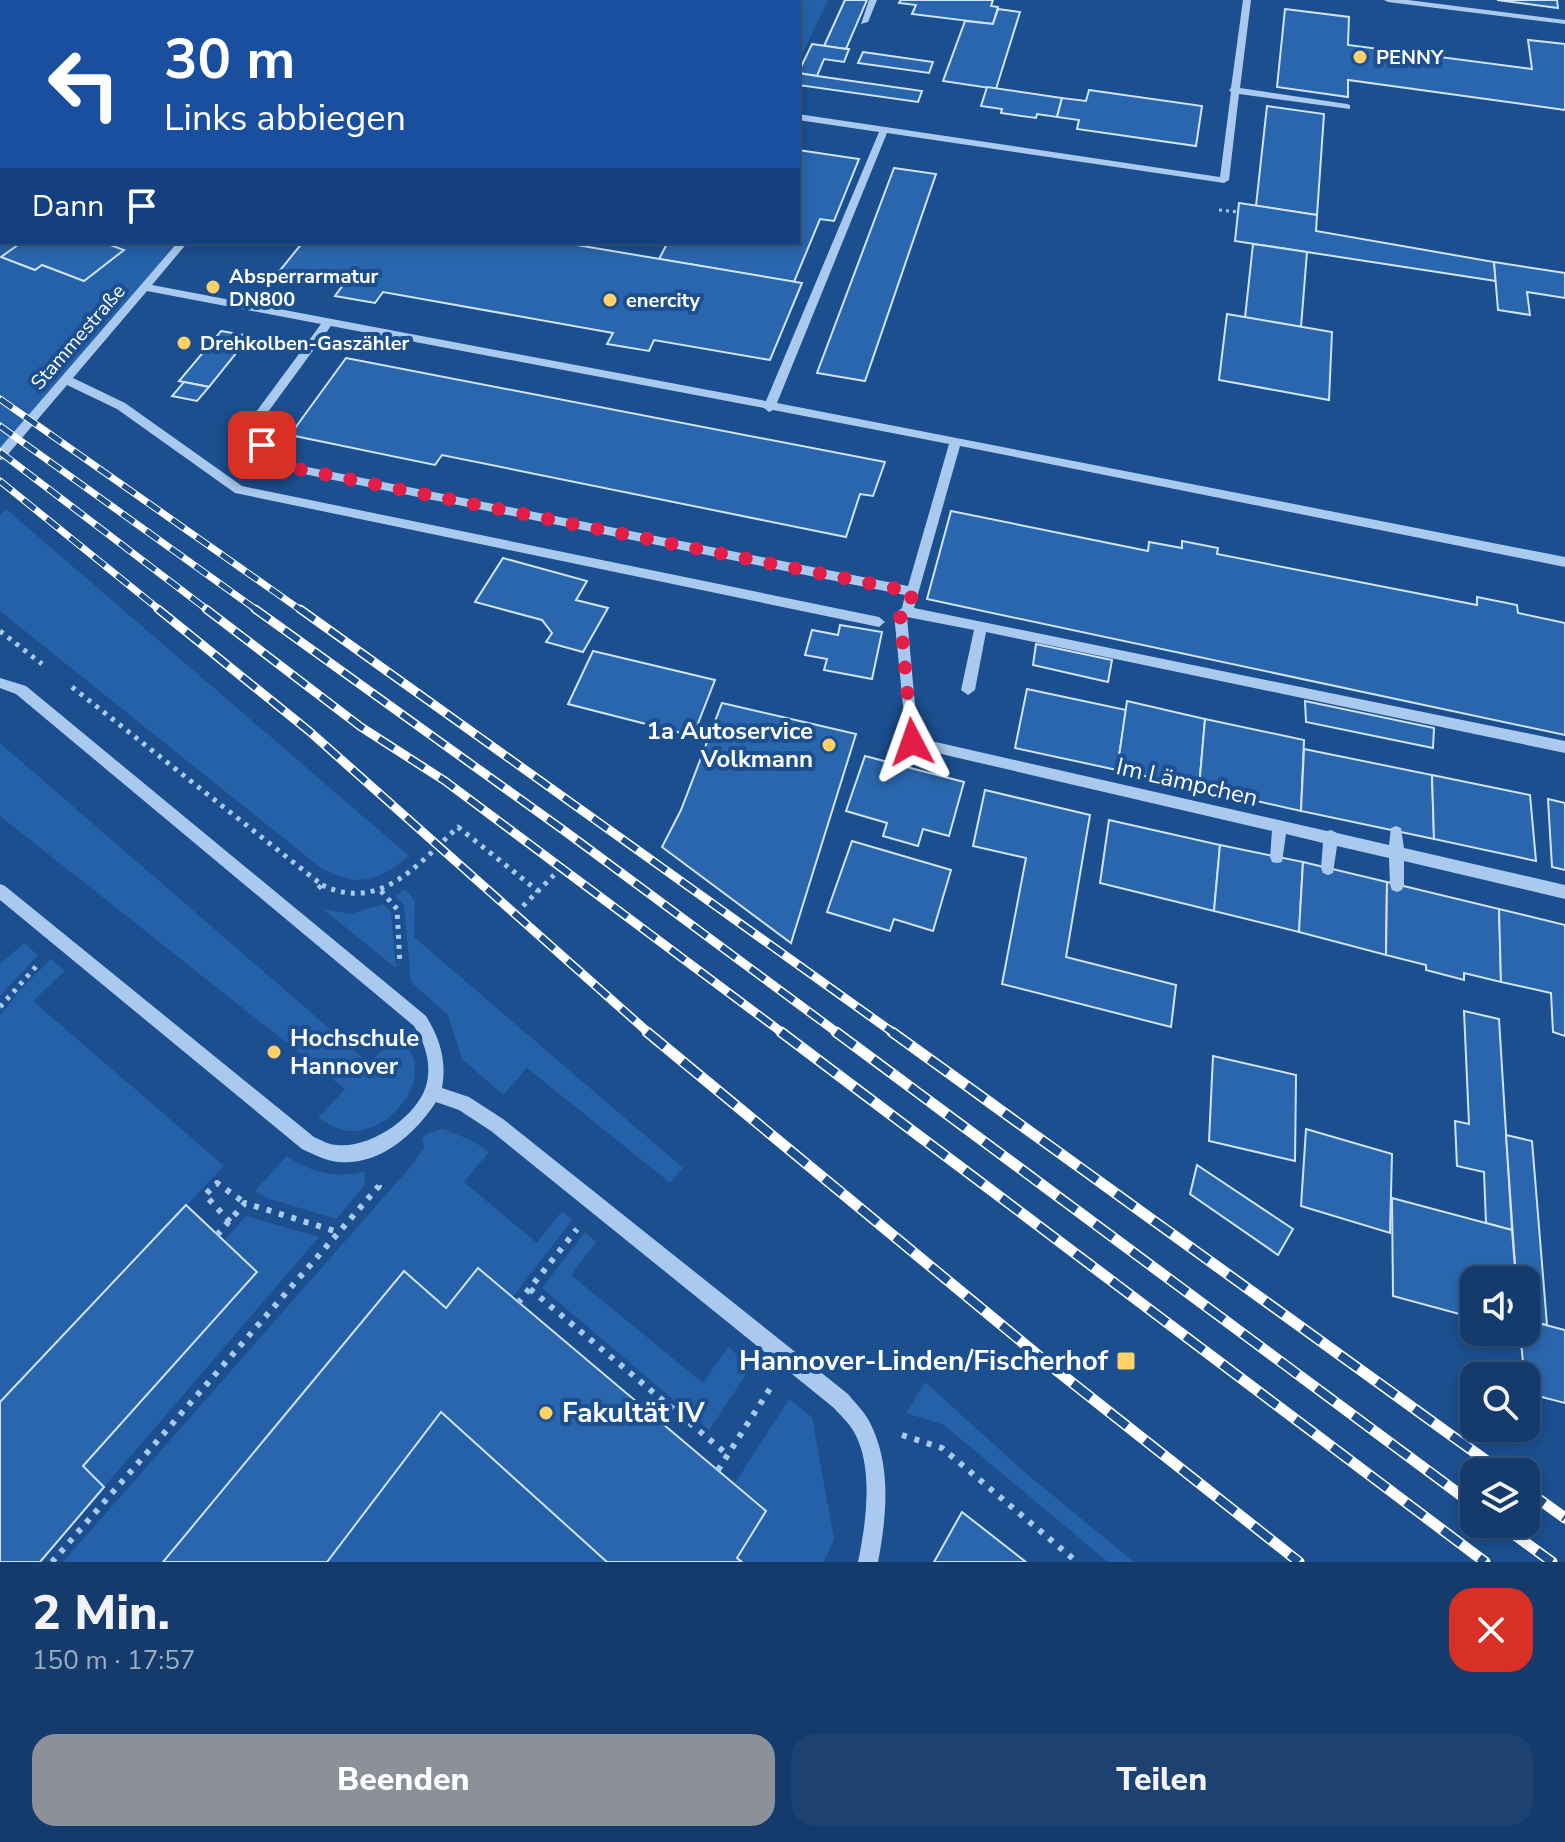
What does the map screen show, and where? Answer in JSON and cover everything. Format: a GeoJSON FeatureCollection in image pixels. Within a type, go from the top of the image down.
{"type":"FeatureCollection","features":[{"type":"Feature","properties":{"kind":"street"},"geometry":{"type":"LineString","coordinates":[[864,22],[873,0]]}},
{"type":"Feature","properties":{"kind":"street"},"geometry":{"type":"LineString","coordinates":[[800,117],[1224,180],[1233,90],[1247,0]]}},
{"type":"Feature","properties":{"kind":"street"},"geometry":{"type":"LineString","coordinates":[[1388,0],[1565,22]]}},
{"type":"Feature","properties":{"kind":"street"},"geometry":{"type":"LineString","coordinates":[[1233,90],[1347,107]]}},
{"type":"Feature","properties":{"kind":"street"},"geometry":{"type":"LineString","coordinates":[[769,408],[884,130]]}},
{"type":"Feature","properties":{"kind":"street","name":"Stammestraße"},"geometry":{"type":"LineString","coordinates":[[0,456],[181,244]]}},
{"type":"Feature","properties":{"kind":"street"},"geometry":{"type":"LineString","coordinates":[[144,287],[769,408],[956,441],[1565,562]]}},
{"type":"Feature","properties":{"kind":"street"},"geometry":{"type":"LineString","coordinates":[[328,322],[251,427],[273,464],[913,592]]}},
{"type":"Feature","properties":{"kind":"street"},"geometry":{"type":"LineString","coordinates":[[65,379],[121,406],[239,490],[879,622]]}},
{"type":"Feature","properties":{"kind":"street"},"geometry":{"type":"LineString","coordinates":[[956,441],[905,619],[981,626],[1565,747]]}},
{"type":"Feature","properties":{"kind":"street","name":"Im Lämpchen"},"geometry":{"type":"LineString","coordinates":[[905,619],[912,742],[1565,892]]}},
{"type":"Feature","properties":{"kind":"street"},"geometry":{"type":"LineString","coordinates":[[968,690],[981,626]]}},
{"type":"Feature","properties":{"kind":"street"},"geometry":{"type":"LineString","coordinates":[[0,683],[21,690],[420,1021],[434,1042],[439,1069],[433,1093],[418,1116],[399,1135],[373,1148],[337,1154],[308,1143],[0,891]]}},
{"type":"Feature","properties":{"kind":"street"},"geometry":{"type":"LineString","coordinates":[[1277,857],[1279,826]]}},
{"type":"Feature","properties":{"kind":"street"},"geometry":{"type":"LineString","coordinates":[[1396,832],[1397,885]]}},
{"type":"Feature","properties":{"kind":"street"},"geometry":{"type":"LineString","coordinates":[[1328,868],[1331,836]]}},
{"type":"Feature","properties":{"kind":"street"},"geometry":{"type":"LineString","coordinates":[[433,1093],[463,1103],[497,1125],[841,1401],[861,1425],[873,1458],[874,1497],[868,1562]]}},
{"type":"Feature","properties":{"kind":"path"},"geometry":{"type":"LineString","coordinates":[[0,631],[50,670]]}},
{"type":"Feature","properties":{"kind":"path"},"geometry":{"type":"LineString","coordinates":[[62,680],[336,895],[349,898],[381,891],[458,827],[538,891]]}},
{"type":"Feature","properties":{"kind":"path"},"geometry":{"type":"LineString","coordinates":[[523,906],[554,875]]}},
{"type":"Feature","properties":{"kind":"path"},"geometry":{"type":"LineString","coordinates":[[289,913],[322,885]]}},
{"type":"Feature","properties":{"kind":"path"},"geometry":{"type":"LineString","coordinates":[[381,891],[397,909],[403,1006]]}},
{"type":"Feature","properties":{"kind":"path"},"geometry":{"type":"LineString","coordinates":[[0,1007],[14,988],[63,940]]}},
{"type":"Feature","properties":{"kind":"path"},"geometry":{"type":"LineString","coordinates":[[52,1562],[379,1186],[373,1148]]}},
{"type":"Feature","properties":{"kind":"path"},"geometry":{"type":"LineString","coordinates":[[230,1222],[205,1195],[217,1183],[245,1203],[338,1232]]}},
{"type":"Feature","properties":{"kind":"path"},"geometry":{"type":"LineString","coordinates":[[217,1235],[245,1203]]}},
{"type":"Feature","properties":{"kind":"path"},"geometry":{"type":"LineString","coordinates":[[518,1303],[596,1207]]}},
{"type":"Feature","properties":{"kind":"path"},"geometry":{"type":"LineString","coordinates":[[530,1289],[728,1455]]}},
{"type":"Feature","properties":{"kind":"path"},"geometry":{"type":"LineString","coordinates":[[718,1470],[789,1359]]}},
{"type":"Feature","properties":{"kind":"path"},"geometry":{"type":"LineString","coordinates":[[861,1425],[942,1448],[1077,1562]]}},
{"type":"Feature","properties":{"kind":"shaded area"},"geometry":{"type":"Polygon","coordinates":[[[800,0],[828,0],[800,59],[800,0]]]}},
{"type":"Feature","properties":{"kind":"shaded area"},"geometry":{"type":"Polygon","coordinates":[[[0,244],[181,244],[0,456],[0,244]]]}},
{"type":"Feature","properties":{"kind":"shaded area"},"geometry":{"type":"Polygon","coordinates":[[[6,509],[409,856],[387,872],[367,879],[346,878],[321,868],[0,611],[0,515],[6,509]]]}},
{"type":"Feature","properties":{"kind":"shaded area"},"geometry":{"type":"Polygon","coordinates":[[[0,743],[369,1063],[399,1034],[415,1063],[414,1080],[402,1105],[379,1124],[366,1129],[340,1129],[318,1118],[345,1089],[0,816],[0,743]]]}},
{"type":"Feature","properties":{"kind":"shaded area"},"geometry":{"type":"Polygon","coordinates":[[[405,889],[415,901],[414,937],[683,1168],[670,1183],[527,1068],[503,1095],[462,1059],[448,1015],[411,982],[404,905],[395,896],[405,889]]]}},
{"type":"Feature","properties":{"kind":"shaded area"},"geometry":{"type":"Polygon","coordinates":[[[383,904],[391,912],[396,968],[323,909],[351,914],[383,904]]]}},
{"type":"Feature","properties":{"kind":"shaded area"},"geometry":{"type":"Polygon","coordinates":[[[24,943],[38,955],[0,996],[0,964],[24,943]]]}},
{"type":"Feature","properties":{"kind":"shaded area"},"geometry":{"type":"Polygon","coordinates":[[[51,959],[65,971],[33,1001],[224,1166],[0,1401],[0,1016],[19,991],[51,959]]]}},
{"type":"Feature","properties":{"kind":"shaded area"},"geometry":{"type":"Polygon","coordinates":[[[443,1129],[473,1141],[489,1152],[464,1182],[537,1243],[562,1211],[572,1220],[512,1298],[478,1268],[446,1308],[404,1272],[163,1562],[63,1562],[412,1165],[424,1148],[422,1139],[428,1133],[443,1129]]]}},
{"type":"Feature","properties":{"kind":"shaded area"},"geometry":{"type":"Polygon","coordinates":[[[287,1156],[305,1167],[324,1173],[365,1171],[364,1186],[336,1219],[267,1198],[255,1191],[287,1156]]]}},
{"type":"Feature","properties":{"kind":"shaded area"},"geometry":{"type":"Polygon","coordinates":[[[246,1216],[319,1237],[104,1487],[83,1466],[257,1272],[224,1241],[246,1216]]]}},
{"type":"Feature","properties":{"kind":"shaded area"},"geometry":{"type":"Polygon","coordinates":[[[585,1232],[596,1242],[571,1275],[703,1383],[728,1347],[751,1367],[709,1430],[542,1288],[585,1232]]]}},
{"type":"Feature","properties":{"kind":"shaded area"},"geometry":{"type":"Polygon","coordinates":[[[925,1382],[1022,1470],[1134,1562],[1108,1562],[944,1425],[906,1413],[925,1382]]]}},
{"type":"Feature","properties":{"kind":"shaded area"},"geometry":{"type":"Polygon","coordinates":[[[789,1399],[812,1417],[834,1539],[824,1562],[742,1562],[737,1558],[766,1511],[735,1483],[789,1399]]]}},
{"type":"Feature","properties":{"kind":"shaded area"},"geometry":{"type":"Polygon","coordinates":[[[441,1412],[607,1562],[327,1562],[441,1412]]]}},
{"type":"Feature","properties":{"kind":"building"},"geometry":{"type":"Polygon","coordinates":[[[845,0],[867,0],[846,49],[824,46],[845,0]]]}},
{"type":"Feature","properties":{"kind":"building"},"geometry":{"type":"Polygon","coordinates":[[[901,0],[993,0],[991,6],[998,7],[993,24],[912,14],[916,5],[899,3],[901,0]]]}},
{"type":"Feature","properties":{"kind":"building"},"geometry":{"type":"Polygon","coordinates":[[[1497,0],[1557,0],[1558,8],[1497,0]]]}},
{"type":"Feature","properties":{"kind":"building"},"geometry":{"type":"Polygon","coordinates":[[[998,9],[1020,12],[996,89],[943,81],[965,21],[993,24],[998,9]]]}},
{"type":"Feature","properties":{"kind":"building","name":"PENNY"},"geometry":{"type":"Polygon","coordinates":[[[1285,9],[1349,17],[1348,45],[1532,69],[1528,40],[1565,44],[1565,110],[1348,80],[1348,97],[1277,87],[1285,9]]]}},
{"type":"Feature","properties":{"kind":"building"},"geometry":{"type":"Polygon","coordinates":[[[812,44],[849,49],[844,62],[824,59],[817,76],[800,73],[812,44]]]}},
{"type":"Feature","properties":{"kind":"building"},"geometry":{"type":"Polygon","coordinates":[[[863,52],[933,62],[929,73],[858,63],[863,52]]]}},
{"type":"Feature","properties":{"kind":"building"},"geometry":{"type":"Polygon","coordinates":[[[800,73],[922,91],[918,102],[800,85],[800,73]]]}},
{"type":"Feature","properties":{"kind":"building"},"geometry":{"type":"Polygon","coordinates":[[[987,87],[1062,98],[1057,117],[1037,114],[1036,118],[1001,113],[1002,109],[981,106],[987,87]]]}},
{"type":"Feature","properties":{"kind":"building"},"geometry":{"type":"Polygon","coordinates":[[[1089,90],[1202,106],[1196,146],[1077,129],[1079,120],[1057,117],[1062,98],[1086,101],[1089,90]]]}},
{"type":"Feature","properties":{"kind":"building"},"geometry":{"type":"Polygon","coordinates":[[[1267,106],[1324,114],[1317,215],[1256,206],[1267,106]]]}},
{"type":"Feature","properties":{"kind":"building","name":"enercity"},"geometry":{"type":"Polygon","coordinates":[[[800,150],[859,159],[834,221],[820,219],[794,282],[659,259],[667,244],[800,244],[800,150]]]}},
{"type":"Feature","properties":{"kind":"building"},"geometry":{"type":"Polygon","coordinates":[[[894,168],[936,174],[865,381],[817,373],[894,168]]]}},
{"type":"Feature","properties":{"kind":"building"},"geometry":{"type":"Polygon","coordinates":[[[1239,203],[1317,215],[1316,231],[1494,262],[1496,281],[1235,241],[1239,203]]]}},
{"type":"Feature","properties":{"kind":"building"},"geometry":{"type":"Polygon","coordinates":[[[19,244],[108,244],[124,250],[84,281],[42,265],[35,270],[1,257],[19,244]]]}},
{"type":"Feature","properties":{"kind":"building","name":"enercity"},"geometry":{"type":"Polygon","coordinates":[[[301,244],[571,244],[802,283],[770,360],[654,340],[649,351],[607,344],[613,333],[383,292],[375,303],[335,296],[343,285],[277,274],[301,244]]]}},
{"type":"Feature","properties":{"kind":"building"},"geometry":{"type":"Polygon","coordinates":[[[1253,244],[1307,252],[1301,327],[1245,318],[1253,244]]]}},
{"type":"Feature","properties":{"kind":"building"},"geometry":{"type":"Polygon","coordinates":[[[1494,262],[1565,273],[1565,298],[1527,292],[1530,315],[1498,310],[1494,262]]]}},
{"type":"Feature","properties":{"kind":"building"},"geometry":{"type":"Polygon","coordinates":[[[1227,314],[1332,332],[1329,400],[1219,380],[1227,314]]]}},
{"type":"Feature","properties":{"kind":"building"},"geometry":{"type":"Polygon","coordinates":[[[221,331],[250,336],[209,387],[179,381],[221,331]]]}},
{"type":"Feature","properties":{"kind":"building"},"geometry":{"type":"Polygon","coordinates":[[[346,358],[885,462],[873,496],[860,494],[846,537],[442,455],[435,465],[290,435],[346,358]]]}},
{"type":"Feature","properties":{"kind":"building"},"geometry":{"type":"Polygon","coordinates":[[[184,382],[209,387],[197,401],[172,396],[184,382]]]}},
{"type":"Feature","properties":{"kind":"building"},"geometry":{"type":"Polygon","coordinates":[[[951,511],[1148,551],[1149,542],[1182,548],[1182,541],[1218,548],[1217,554],[1477,605],[1477,597],[1517,605],[1518,613],[1565,623],[1565,735],[927,599],[951,511]]]}},
{"type":"Feature","properties":{"kind":"building"},"geometry":{"type":"Polygon","coordinates":[[[503,558],[587,581],[576,600],[608,608],[583,652],[546,642],[552,633],[542,620],[475,602],[503,558]]]}},
{"type":"Feature","properties":{"kind":"building"},"geometry":{"type":"Polygon","coordinates":[[[840,625],[882,632],[872,679],[824,670],[827,659],[805,655],[812,630],[838,635],[840,625]]]}},
{"type":"Feature","properties":{"kind":"building"},"geometry":{"type":"Polygon","coordinates":[[[1036,644],[1112,660],[1108,682],[1033,665],[1036,644]]]}},
{"type":"Feature","properties":{"kind":"building"},"geometry":{"type":"Polygon","coordinates":[[[593,651],[715,680],[693,736],[568,704],[593,651]]]}},
{"type":"Feature","properties":{"kind":"building"},"geometry":{"type":"Polygon","coordinates":[[[1027,689],[1126,710],[1117,770],[1015,748],[1027,689]]]}},
{"type":"Feature","properties":{"kind":"building"},"geometry":{"type":"Polygon","coordinates":[[[1127,701],[1205,719],[1199,788],[1117,770],[1127,701]]]}},
{"type":"Feature","properties":{"kind":"building"},"geometry":{"type":"Polygon","coordinates":[[[1305,701],[1434,728],[1433,748],[1306,722],[1305,701]]]}},
{"type":"Feature","properties":{"kind":"building"},"geometry":{"type":"Polygon","coordinates":[[[722,703],[856,734],[791,943],[662,847],[681,810],[722,703]]]}},
{"type":"Feature","properties":{"kind":"building"},"geometry":{"type":"Polygon","coordinates":[[[1205,719],[1304,740],[1301,811],[1199,788],[1205,719]]]}},
{"type":"Feature","properties":{"kind":"building"},"geometry":{"type":"Polygon","coordinates":[[[1304,749],[1432,775],[1434,839],[1301,811],[1304,749]]]}},
{"type":"Feature","properties":{"kind":"building"},"geometry":{"type":"Polygon","coordinates":[[[865,756],[964,782],[949,836],[923,829],[918,846],[883,836],[887,823],[846,811],[865,756]]]}},
{"type":"Feature","properties":{"kind":"building"},"geometry":{"type":"Polygon","coordinates":[[[1432,775],[1530,795],[1536,861],[1434,839],[1432,775]]]}},
{"type":"Feature","properties":{"kind":"building"},"geometry":{"type":"Polygon","coordinates":[[[985,790],[1090,815],[1066,957],[1176,985],[1171,1027],[1002,984],[1026,858],[973,846],[985,790]]]}},
{"type":"Feature","properties":{"kind":"building"},"geometry":{"type":"Polygon","coordinates":[[[1548,799],[1565,803],[1565,870],[1552,867],[1548,799]]]}},
{"type":"Feature","properties":{"kind":"building"},"geometry":{"type":"Polygon","coordinates":[[[1109,820],[1220,845],[1214,911],[1100,883],[1109,820]]]}},
{"type":"Feature","properties":{"kind":"building"},"geometry":{"type":"Polygon","coordinates":[[[852,841],[951,870],[933,931],[894,919],[890,931],[827,912],[852,841]]]}},
{"type":"Feature","properties":{"kind":"building"},"geometry":{"type":"Polygon","coordinates":[[[1220,845],[1303,862],[1299,932],[1214,911],[1220,845]]]}},
{"type":"Feature","properties":{"kind":"building"},"geometry":{"type":"Polygon","coordinates":[[[1303,862],[1387,882],[1386,955],[1299,932],[1303,862]]]}},
{"type":"Feature","properties":{"kind":"building"},"geometry":{"type":"Polygon","coordinates":[[[1387,882],[1499,909],[1501,982],[1464,973],[1464,980],[1426,970],[1426,965],[1386,955],[1387,882]]]}},
{"type":"Feature","properties":{"kind":"building"},"geometry":{"type":"Polygon","coordinates":[[[1499,909],[1565,925],[1565,1036],[1553,1032],[1551,993],[1501,982],[1499,909]]]}},
{"type":"Feature","properties":{"kind":"building"},"geometry":{"type":"Polygon","coordinates":[[[1464,1011],[1499,1019],[1512,1230],[1486,1223],[1484,1172],[1457,1166],[1455,1121],[1469,1124],[1464,1011]]]}},
{"type":"Feature","properties":{"kind":"building"},"geometry":{"type":"Polygon","coordinates":[[[1213,1056],[1296,1075],[1295,1161],[1209,1141],[1213,1056]]]}},
{"type":"Feature","properties":{"kind":"building"},"geometry":{"type":"Polygon","coordinates":[[[1306,1129],[1392,1154],[1390,1233],[1301,1206],[1306,1129]]]}},
{"type":"Feature","properties":{"kind":"building"},"geometry":{"type":"Polygon","coordinates":[[[1506,1135],[1532,1141],[1547,1325],[1540,1323],[1540,1266],[1515,1266],[1506,1135]]]}},
{"type":"Feature","properties":{"kind":"building"},"geometry":{"type":"Polygon","coordinates":[[[1197,1165],[1293,1229],[1278,1255],[1190,1194],[1197,1165]]]}},
{"type":"Feature","properties":{"kind":"building"},"geometry":{"type":"Polygon","coordinates":[[[1392,1198],[1512,1230],[1515,1266],[1460,1266],[1460,1314],[1393,1296],[1392,1198]]]}},
{"type":"Feature","properties":{"kind":"building"},"geometry":{"type":"Polygon","coordinates":[[[186,1205],[257,1272],[83,1466],[104,1487],[40,1562],[0,1562],[0,1402],[186,1205]]]}},
{"type":"Feature","properties":{"kind":"building","name":"Fakultät IV"},"geometry":{"type":"Polygon","coordinates":[[[478,1268],[766,1511],[737,1558],[742,1562],[607,1562],[441,1412],[327,1562],[163,1562],[404,1271],[446,1308],[478,1268]]]}},
{"type":"Feature","properties":{"kind":"building"},"geometry":{"type":"Polygon","coordinates":[[[1540,1324],[1565,1330],[1565,1403],[1540,1397],[1540,1362],[1523,1362],[1521,1346],[1540,1346],[1540,1324]]]}},
{"type":"Feature","properties":{"kind":"building"},"geometry":{"type":"Polygon","coordinates":[[[962,1512],[1026,1562],[934,1562],[962,1512]]]}},
{"type":"Feature","properties":{"kind":"railway"},"geometry":{"type":"LineString","coordinates":[[0,399],[302,611]]}},
{"type":"Feature","properties":{"kind":"railway"},"geometry":{"type":"LineString","coordinates":[[0,426],[258,611]]}},
{"type":"Feature","properties":{"kind":"railway"},"geometry":{"type":"LineString","coordinates":[[0,452],[209,611]]}},
{"type":"Feature","properties":{"kind":"railway"},"geometry":{"type":"LineString","coordinates":[[0,481],[161,611]]}},
{"type":"Feature","properties":{"kind":"railway"},"geometry":{"type":"LineString","coordinates":[[158,609],[309,731],[650,1034]]}},
{"type":"Feature","properties":{"kind":"railway"},"geometry":{"type":"LineString","coordinates":[[206,609],[361,727],[445,781],[784,1034]]}},
{"type":"Feature","properties":{"kind":"railway"},"geometry":{"type":"LineString","coordinates":[[255,609],[566,832],[839,1034]]}},
{"type":"Feature","properties":{"kind":"railway"},"geometry":{"type":"LineString","coordinates":[[300,609],[895,1034]]}},
{"type":"Feature","properties":{"kind":"railway"},"geometry":{"type":"LineString","coordinates":[[647,1032],[1051,1366],[1299,1562]]}},
{"type":"Feature","properties":{"kind":"railway"},"geometry":{"type":"LineString","coordinates":[[781,1032],[1485,1562]]}},
{"type":"Feature","properties":{"kind":"railway"},"geometry":{"type":"LineString","coordinates":[[836,1032],[1460,1495]]}},
{"type":"Feature","properties":{"kind":"railway"},"geometry":{"type":"LineString","coordinates":[[892,1032],[1483,1458]]}},
{"type":"Feature","properties":{"kind":"railway"},"geometry":{"type":"LineString","coordinates":[[1540,1500],[1565,1518]]}},
{"type":"Feature","properties":{"kind":"railway"},"geometry":{"type":"LineString","coordinates":[[1519,1538],[1552,1562]]}},
{"type":"Feature","properties":{"kind":"place","name":"PENNY"},"geometry":{"type":"Point","coordinates":[1360,57]}},
{"type":"Feature","properties":{"kind":"place","name":"Absperrarmatur DN800"},"geometry":{"type":"Point","coordinates":[213,287]}},
{"type":"Feature","properties":{"kind":"place","name":"enercity"},"geometry":{"type":"Point","coordinates":[610,300]}},
{"type":"Feature","properties":{"kind":"place","name":"Drehkolben-Gaszähler"},"geometry":{"type":"Point","coordinates":[184,343]}},
{"type":"Feature","properties":{"kind":"place","name":"1a Autoservice Volkmann"},"geometry":{"type":"Point","coordinates":[829,745]}},
{"type":"Feature","properties":{"kind":"place","name":"Hochschule Hannover"},"geometry":{"type":"Point","coordinates":[274,1052]}},
{"type":"Feature","properties":{"kind":"place","name":"Hannover-Linden/Fischerhof"},"geometry":{"type":"Point","coordinates":[1126,1361]}},
{"type":"Feature","properties":{"kind":"place","name":"Fakultät IV"},"geometry":{"type":"Point","coordinates":[546,1413]}},
{"type":"Feature","properties":{"kind":"route"},"geometry":{"type":"LineString","coordinates":[[262,445],[273,464],[913,592],[907,611],[900,614],[912,742]]}}]}
